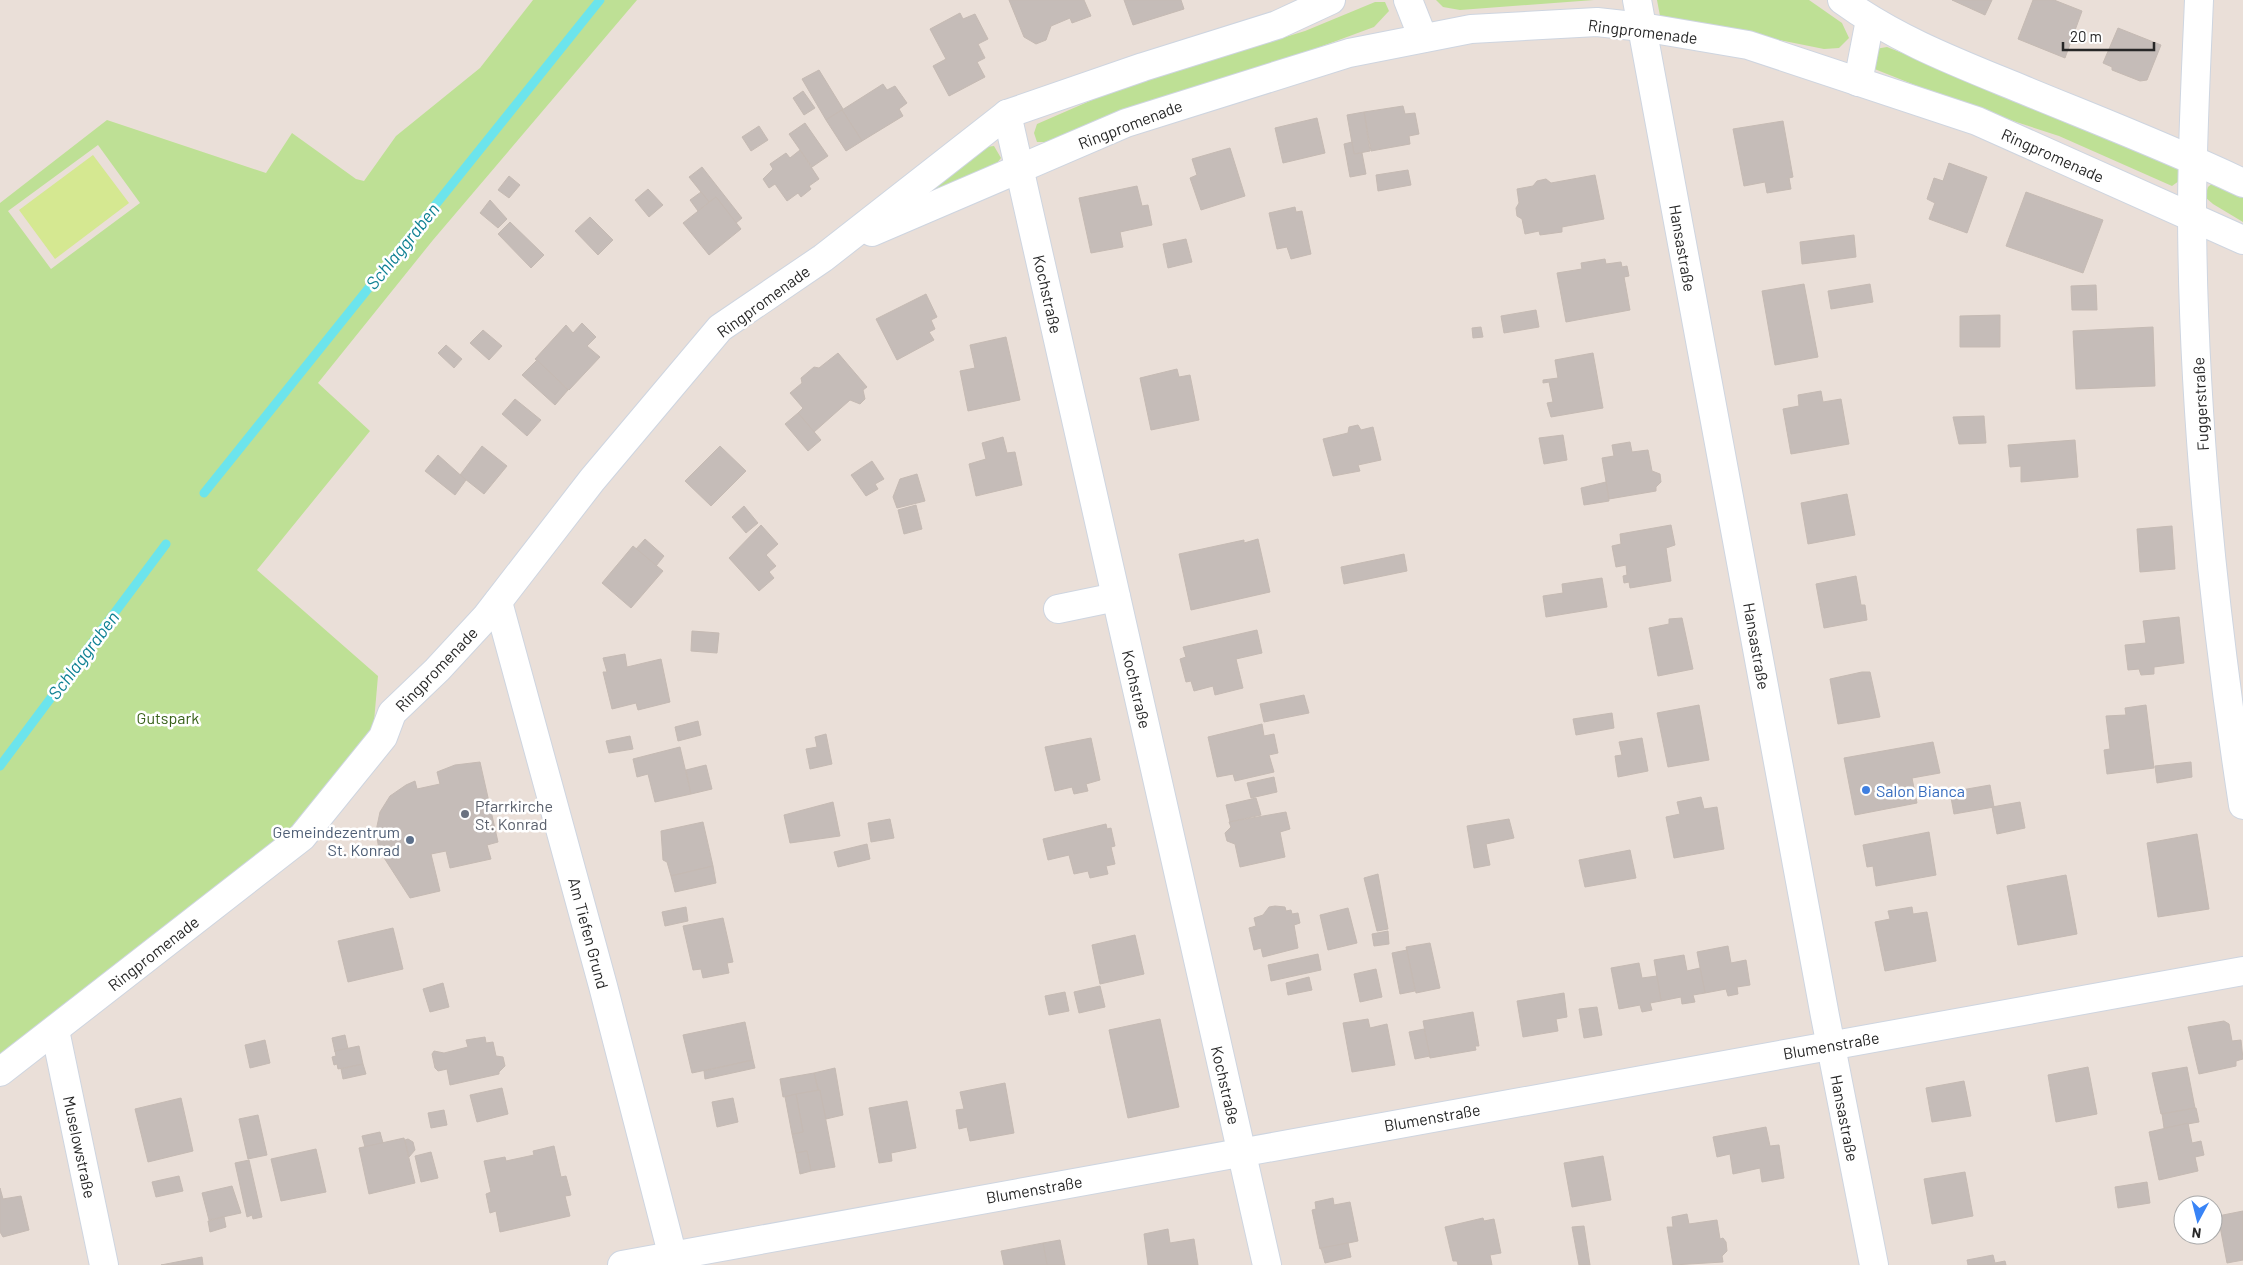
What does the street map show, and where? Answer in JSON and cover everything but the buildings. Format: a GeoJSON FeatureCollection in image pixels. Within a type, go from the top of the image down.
{"type":"FeatureCollection","features":[{"type":"Feature","properties":{"kind":"street","name":"Ringpromenade"},"geometry":{"type":"LineString","coordinates":[[0,1072],[302,837],[382,737],[392,713],[437,670],[498,602],[592,480],[720,328],[823,258],[1007,114],[1143,66],[1277,25],[1331,0]]}},
{"type":"Feature","properties":{"kind":"street"},"geometry":{"type":"LineString","coordinates":[[1408,0],[1423,38]]}},
{"type":"Feature","properties":{"kind":"street","name":"Hansastraße"},"geometry":{"type":"LineString","coordinates":[[1637,0],[1831,1046],[1874,1265]]}},
{"type":"Feature","properties":{"kind":"street"},"geometry":{"type":"LineString","coordinates":[[1842,0],[1870,20],[1956,62],[2192,159],[2243,183]]}},
{"type":"Feature","properties":{"kind":"street","name":"Fuggerstraße"},"geometry":{"type":"LineString","coordinates":[[2200,0],[2192,159],[2192,218],[2199,419],[2226,693],[2243,805]]}},
{"type":"Feature","properties":{"kind":"street"},"geometry":{"type":"LineString","coordinates":[[1858,82],[1870,20]]}},
{"type":"Feature","properties":{"kind":"street","name":"Ringpromenade"},"geometry":{"type":"LineString","coordinates":[[823,258],[882,227],[1135,120],[1349,53],[1471,29],[1597,22],[1642,27],[1748,45],[1977,121],[2243,240]]}},
{"type":"Feature","properties":{"kind":"street","name":"Kochstraße"},"geometry":{"type":"LineString","coordinates":[[1007,114],[1267,1265]]}},
{"type":"Feature","properties":{"kind":"street"},"geometry":{"type":"LineString","coordinates":[[1058,609],[1116,597]]}},
{"type":"Feature","properties":{"kind":"street","name":"Am Tiefen Grund"},"geometry":{"type":"LineString","coordinates":[[498,602],[603,986],[674,1260]]}},
{"type":"Feature","properties":{"kind":"street","name":"Blumenstraße"},"geometry":{"type":"LineString","coordinates":[[622,1265],[674,1260],[1241,1152],[2243,971]]}},
{"type":"Feature","properties":{"kind":"street","name":"Muselowstraße"},"geometry":{"type":"LineString","coordinates":[[55,1030],[104,1265]]}},
{"type":"Feature","properties":{"kind":"green space","name":"Gutspark"},"geometry":{"type":"Polygon","coordinates":[[[533,0],[637,0],[433,240],[318,383],[370,431],[257,570],[378,676],[373,733],[296,829],[0,1058],[0,203],[107,120],[266,173],[292,133],[356,179],[364,181],[396,136],[480,68],[533,0]],[[98,145],[8,211],[51,269],[140,203],[98,145]]]}},
{"type":"Feature","properties":{"kind":"green space"},"geometry":{"type":"Polygon","coordinates":[[[1436,0],[1594,0],[1460,10],[1443,7],[1436,0]]]}},
{"type":"Feature","properties":{"kind":"green space"},"geometry":{"type":"Polygon","coordinates":[[[1657,0],[1809,0],[1842,23],[1849,38],[1839,48],[1824,49],[1660,16],[1657,0]]]}},
{"type":"Feature","properties":{"kind":"green space"},"geometry":{"type":"Polygon","coordinates":[[[1375,2],[1385,2],[1389,11],[1374,27],[1048,142],[1037,142],[1034,133],[1037,124],[1122,87],[1305,31],[1375,2]]]}},
{"type":"Feature","properties":{"kind":"green space"},"geometry":{"type":"Polygon","coordinates":[[[1887,47],[2179,162],[2183,178],[2172,186],[2059,136],[1970,107],[1872,68],[1875,49],[1887,47]]]}},
{"type":"Feature","properties":{"kind":"green space"},"geometry":{"type":"Polygon","coordinates":[[[994,146],[1001,158],[993,168],[906,208],[979,148],[994,146]]]}},
{"type":"Feature","properties":{"kind":"green space"},"geometry":{"type":"Polygon","coordinates":[[[93,155],[129,203],[55,259],[19,210],[93,155]]]}},
{"type":"Feature","properties":{"kind":"green space"},"geometry":{"type":"Polygon","coordinates":[[[2215,181],[2243,194],[2243,222],[2205,197],[2208,187],[2215,181]]]}},
{"type":"Feature","properties":{"kind":"waterway","name":"Schlaggraben"},"geometry":{"type":"LineString","coordinates":[[204,493],[600,0]]}},
{"type":"Feature","properties":{"kind":"waterway","name":"Schlaggraben"},"geometry":{"type":"LineString","coordinates":[[0,766],[166,544]]}},
{"type":"Feature","properties":{"kind":"place","name":"Salon Bianca"},"geometry":{"type":"Point","coordinates":[1866,790]}},
{"type":"Feature","properties":{"kind":"place","name":"Pfarrkirche St. Konrad"},"geometry":{"type":"Point","coordinates":[465,814]}},
{"type":"Feature","properties":{"kind":"place","name":"Gemeindezentrum St. Konrad"},"geometry":{"type":"Point","coordinates":[410,840]}}]}
